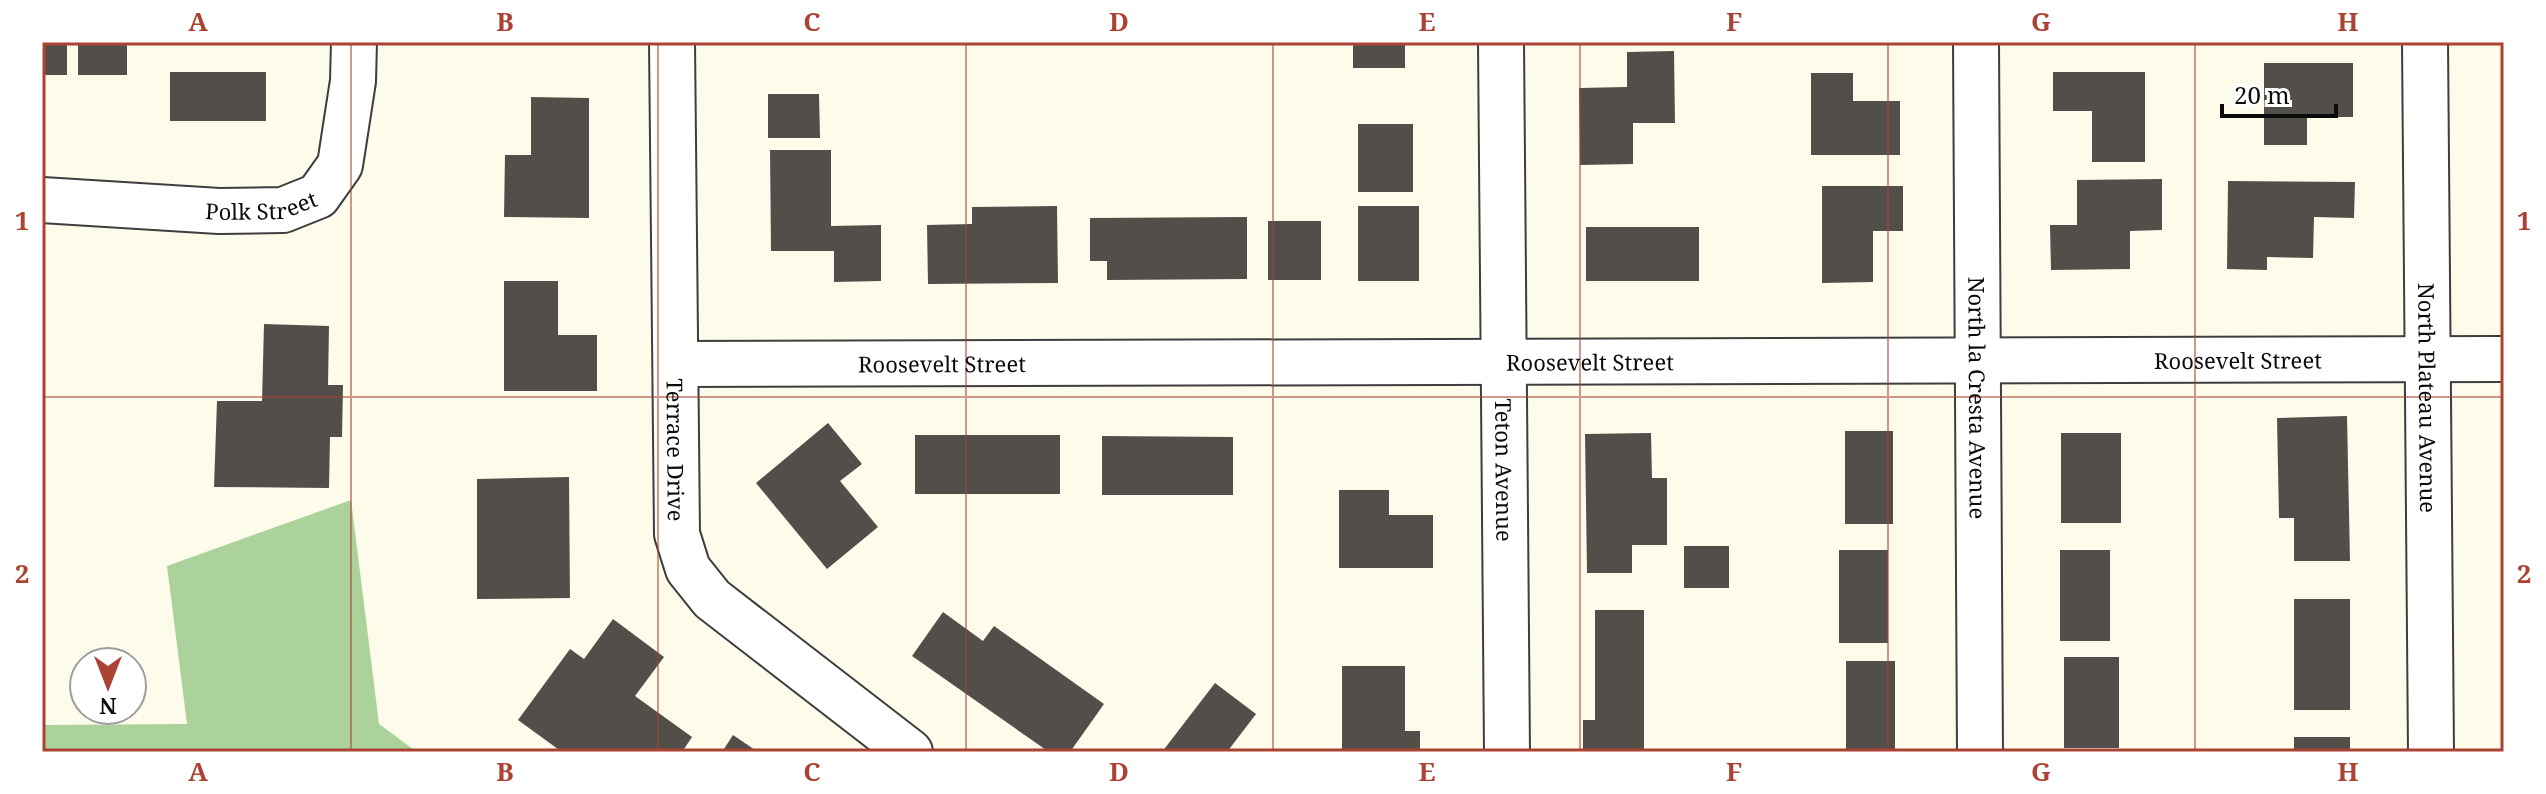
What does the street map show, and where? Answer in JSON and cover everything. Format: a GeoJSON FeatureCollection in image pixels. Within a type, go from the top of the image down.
{"type":"FeatureCollection","features":[{"type":"Feature","properties":{"kind":"street","name":"Polk Street"},"geometry":{"type":"LineString","coordinates":[[42,200],[219,211],[283,210],[318,196],[340,165],[353,81],[354,42]]}},
{"type":"Feature","properties":{"kind":"street","name":"Terrace Drive"},"geometry":{"type":"LineString","coordinates":[[672,42],[677,534],[688,569],[712,599],[910,752]]}},
{"type":"Feature","properties":{"kind":"street","name":"Teton Avenue"},"geometry":{"type":"LineString","coordinates":[[1501,42],[1507,752]]}},
{"type":"Feature","properties":{"kind":"street","name":"North la Cresta Avenue"},"geometry":{"type":"LineString","coordinates":[[1976,42],[1980,752]]}},
{"type":"Feature","properties":{"kind":"street","name":"North Plateau Avenue"},"geometry":{"type":"LineString","coordinates":[[2425,42],[2431,752]]}},
{"type":"Feature","properties":{"kind":"street","name":"Roosevelt Street"},"geometry":{"type":"LineString","coordinates":[[676,364],[2504,359]]}},
{"type":"Feature","properties":{"kind":"green space"},"geometry":{"type":"Polygon","coordinates":[[[351,500],[379,724],[417,752],[42,752],[42,725],[187,724],[167,566],[351,500]]]}},
{"type":"Feature","properties":{"kind":"building"},"geometry":{"type":"Polygon","coordinates":[[[42,42],[67,42],[67,75],[42,75],[42,42]]]}},
{"type":"Feature","properties":{"kind":"building"},"geometry":{"type":"Polygon","coordinates":[[[78,42],[127,42],[127,75],[78,75],[78,42]]]}},
{"type":"Feature","properties":{"kind":"building"},"geometry":{"type":"Polygon","coordinates":[[[565,42],[589,42],[589,45],[565,45],[565,42]]]}},
{"type":"Feature","properties":{"kind":"building"},"geometry":{"type":"Polygon","coordinates":[[[1353,42],[1405,42],[1405,68],[1353,68],[1353,42]]]}},
{"type":"Feature","properties":{"kind":"building"},"geometry":{"type":"Polygon","coordinates":[[[1674,51],[1675,123],[1633,123],[1633,164],[1580,165],[1579,88],[1627,87],[1627,52],[1674,51]]]}},
{"type":"Feature","properties":{"kind":"building"},"geometry":{"type":"Polygon","coordinates":[[[2264,63],[2353,63],[2353,117],[2307,117],[2307,145],[2264,145],[2264,63]]]}},
{"type":"Feature","properties":{"kind":"building"},"geometry":{"type":"Polygon","coordinates":[[[170,72],[266,72],[266,121],[170,121],[170,72]]]}},
{"type":"Feature","properties":{"kind":"building"},"geometry":{"type":"Polygon","coordinates":[[[2053,72],[2145,72],[2145,162],[2092,162],[2092,111],[2053,111],[2053,72]]]}},
{"type":"Feature","properties":{"kind":"building"},"geometry":{"type":"Polygon","coordinates":[[[1811,73],[1853,73],[1853,101],[1900,101],[1900,155],[1811,155],[1811,73]]]}},
{"type":"Feature","properties":{"kind":"building"},"geometry":{"type":"Polygon","coordinates":[[[768,94],[819,94],[820,138],[768,138],[768,94]]]}},
{"type":"Feature","properties":{"kind":"building"},"geometry":{"type":"Polygon","coordinates":[[[531,97],[589,98],[589,218],[504,217],[505,155],[531,155],[531,97]]]}},
{"type":"Feature","properties":{"kind":"building"},"geometry":{"type":"Polygon","coordinates":[[[1358,124],[1413,124],[1413,192],[1358,192],[1358,124]]]}},
{"type":"Feature","properties":{"kind":"building"},"geometry":{"type":"Polygon","coordinates":[[[770,150],[831,150],[831,226],[881,225],[881,281],[834,282],[834,251],[771,251],[770,150]]]}},
{"type":"Feature","properties":{"kind":"building"},"geometry":{"type":"Polygon","coordinates":[[[2162,179],[2162,230],[2130,231],[2130,269],[2051,270],[2050,225],[2077,225],[2077,180],[2162,179]]]}},
{"type":"Feature","properties":{"kind":"building"},"geometry":{"type":"Polygon","coordinates":[[[2228,181],[2355,182],[2354,218],[2314,217],[2313,258],[2267,257],[2267,270],[2227,269],[2228,181]]]}},
{"type":"Feature","properties":{"kind":"building"},"geometry":{"type":"Polygon","coordinates":[[[1822,186],[1903,186],[1903,231],[1873,231],[1873,282],[1822,283],[1822,186]]]}},
{"type":"Feature","properties":{"kind":"building"},"geometry":{"type":"Polygon","coordinates":[[[1057,206],[1058,283],[928,284],[927,225],[972,224],[972,207],[1057,206]]]}},
{"type":"Feature","properties":{"kind":"building"},"geometry":{"type":"Polygon","coordinates":[[[1358,206],[1419,206],[1419,281],[1358,281],[1358,206]]]}},
{"type":"Feature","properties":{"kind":"building"},"geometry":{"type":"Polygon","coordinates":[[[1247,217],[1247,279],[1107,280],[1107,261],[1090,261],[1090,218],[1247,217]]]}},
{"type":"Feature","properties":{"kind":"building"},"geometry":{"type":"Polygon","coordinates":[[[1268,221],[1321,221],[1321,280],[1268,280],[1268,221]]]}},
{"type":"Feature","properties":{"kind":"building"},"geometry":{"type":"Polygon","coordinates":[[[1586,227],[1699,227],[1699,281],[1586,281],[1586,227]]]}},
{"type":"Feature","properties":{"kind":"building"},"geometry":{"type":"Polygon","coordinates":[[[504,281],[558,281],[558,335],[597,335],[597,391],[504,391],[504,281]]]}},
{"type":"Feature","properties":{"kind":"building"},"geometry":{"type":"Polygon","coordinates":[[[264,324],[329,326],[328,385],[343,385],[342,437],[330,437],[329,488],[214,487],[217,401],[262,401],[264,324]]]}},
{"type":"Feature","properties":{"kind":"building"},"geometry":{"type":"Polygon","coordinates":[[[2347,416],[2350,561],[2294,561],[2294,518],[2279,518],[2277,418],[2347,416]]]}},
{"type":"Feature","properties":{"kind":"building"},"geometry":{"type":"Polygon","coordinates":[[[828,423],[862,464],[840,481],[878,527],[827,569],[756,483],[828,423]]]}},
{"type":"Feature","properties":{"kind":"building"},"geometry":{"type":"Polygon","coordinates":[[[1845,431],[1893,431],[1893,524],[1845,524],[1845,431]]]}},
{"type":"Feature","properties":{"kind":"building"},"geometry":{"type":"Polygon","coordinates":[[[1651,433],[1652,478],[1667,478],[1667,545],[1632,545],[1632,573],[1587,573],[1585,434],[1651,433]]]}},
{"type":"Feature","properties":{"kind":"building"},"geometry":{"type":"Polygon","coordinates":[[[2061,433],[2121,433],[2121,523],[2061,523],[2061,433]]]}},
{"type":"Feature","properties":{"kind":"building"},"geometry":{"type":"Polygon","coordinates":[[[915,435],[1060,435],[1060,494],[915,494],[915,435]]]}},
{"type":"Feature","properties":{"kind":"building"},"geometry":{"type":"Polygon","coordinates":[[[1102,436],[1233,437],[1233,495],[1102,495],[1102,436]]]}},
{"type":"Feature","properties":{"kind":"building"},"geometry":{"type":"Polygon","coordinates":[[[569,477],[570,598],[477,599],[477,479],[569,477]]]}},
{"type":"Feature","properties":{"kind":"building"},"geometry":{"type":"Polygon","coordinates":[[[1339,490],[1389,490],[1389,515],[1433,515],[1433,568],[1339,568],[1339,490]]]}},
{"type":"Feature","properties":{"kind":"building"},"geometry":{"type":"Polygon","coordinates":[[[1684,546],[1729,546],[1729,588],[1684,588],[1684,546]]]}},
{"type":"Feature","properties":{"kind":"building"},"geometry":{"type":"Polygon","coordinates":[[[1839,550],[1888,550],[1888,643],[1839,643],[1839,550]]]}},
{"type":"Feature","properties":{"kind":"building"},"geometry":{"type":"Polygon","coordinates":[[[2060,550],[2110,550],[2110,641],[2060,641],[2060,550]]]}},
{"type":"Feature","properties":{"kind":"building"},"geometry":{"type":"Polygon","coordinates":[[[2294,599],[2350,599],[2350,710],[2294,710],[2294,599]]]}},
{"type":"Feature","properties":{"kind":"building"},"geometry":{"type":"Polygon","coordinates":[[[1595,610],[1644,610],[1644,752],[1583,752],[1583,720],[1595,720],[1595,610]]]}},
{"type":"Feature","properties":{"kind":"building"},"geometry":{"type":"Polygon","coordinates":[[[943,612],[983,641],[994,626],[1104,704],[1070,752],[1049,752],[912,656],[943,612]]]}},
{"type":"Feature","properties":{"kind":"building"},"geometry":{"type":"Polygon","coordinates":[[[613,619],[664,657],[635,696],[692,737],[682,752],[562,752],[518,720],[570,649],[584,659],[613,619]]]}},
{"type":"Feature","properties":{"kind":"building"},"geometry":{"type":"Polygon","coordinates":[[[2064,657],[2119,657],[2119,748],[2064,748],[2064,657]]]}},
{"type":"Feature","properties":{"kind":"building"},"geometry":{"type":"Polygon","coordinates":[[[1846,661],[1895,661],[1895,752],[1846,752],[1846,661]]]}},
{"type":"Feature","properties":{"kind":"building"},"geometry":{"type":"Polygon","coordinates":[[[1342,666],[1405,666],[1405,731],[1420,731],[1420,752],[1342,752],[1342,666]]]}},
{"type":"Feature","properties":{"kind":"building"},"geometry":{"type":"Polygon","coordinates":[[[1215,683],[1256,714],[1227,752],[1162,752],[1215,683]]]}},
{"type":"Feature","properties":{"kind":"building"},"geometry":{"type":"Polygon","coordinates":[[[733,735],[758,752],[722,752],[733,735]]]}},
{"type":"Feature","properties":{"kind":"building"},"geometry":{"type":"Polygon","coordinates":[[[2294,737],[2350,737],[2350,752],[2294,752],[2294,737]]]}}]}
